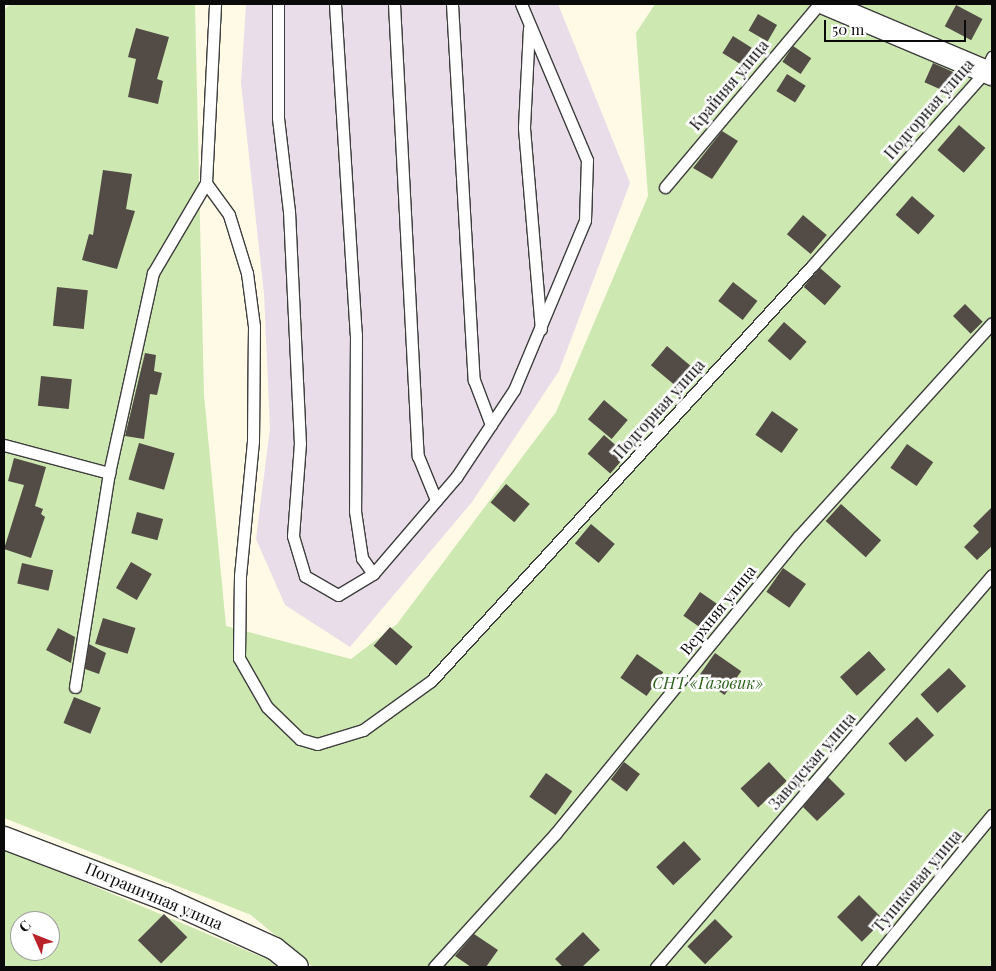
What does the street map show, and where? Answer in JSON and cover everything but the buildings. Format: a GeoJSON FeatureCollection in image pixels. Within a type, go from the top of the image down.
{"type":"FeatureCollection","features":[{"type":"Feature","properties":{"kind":"street"},"geometry":{"type":"LineString","coordinates":[[831,5],[990,68]]}},
{"type":"Feature","properties":{"kind":"street","name":"Пограничная улица"},"geometry":{"type":"LineString","coordinates":[[4,838],[165,899],[275,949],[296,967]]}},
{"type":"Feature","properties":{"kind":"lane"},"geometry":{"type":"LineString","coordinates":[[75,687],[108,472],[153,273],[206,183],[215,4]]}},
{"type":"Feature","properties":{"kind":"lane"},"geometry":{"type":"LineString","coordinates":[[278,4],[278,118],[289,210],[300,433],[293,536],[305,576],[338,595],[373,574],[436,500],[491,425],[514,390],[585,220],[587,160],[562,94],[529,26],[521,4]]}},
{"type":"Feature","properties":{"kind":"lane"},"geometry":{"type":"LineString","coordinates":[[335,4],[356,334],[355,511],[362,558],[373,574]]}},
{"type":"Feature","properties":{"kind":"lane"},"geometry":{"type":"LineString","coordinates":[[394,4],[418,456],[436,500]]}},
{"type":"Feature","properties":{"kind":"lane"},"geometry":{"type":"LineString","coordinates":[[452,4],[474,380],[491,425]]}},
{"type":"Feature","properties":{"kind":"lane","name":"Крайняя улица"},"geometry":{"type":"LineString","coordinates":[[665,187],[831,5]]}},
{"type":"Feature","properties":{"kind":"lane"},"geometry":{"type":"LineString","coordinates":[[529,26],[524,128],[541,328]]}},
{"type":"Feature","properties":{"kind":"lane","name":"Подгорная улица"},"geometry":{"type":"LineString","coordinates":[[206,183],[229,215],[247,273],[254,326],[253,441],[240,575],[239,658],[267,707],[300,739],[317,744],[363,730],[431,681],[990,68]]}},
{"type":"Feature","properties":{"kind":"lane","name":"Верхняя улица"},"geometry":{"type":"LineString","coordinates":[[434,967],[555,834],[799,536],[992,323]]}},
{"type":"Feature","properties":{"kind":"lane"},"geometry":{"type":"LineString","coordinates":[[4,445],[108,472]]}},
{"type":"Feature","properties":{"kind":"lane","name":"Заводская улица"},"geometry":{"type":"LineString","coordinates":[[656,967],[992,575]]}},
{"type":"Feature","properties":{"kind":"lane","name":"Тупиковая улица"},"geometry":{"type":"LineString","coordinates":[[866,967],[992,815]]}},
{"type":"Feature","properties":{"kind":"shaded area"},"geometry":{"type":"Polygon","coordinates":[[[246,4],[558,4],[630,183],[559,371],[472,502],[350,647],[285,605],[256,539],[270,428],[264,294],[241,83],[246,4]]]}},
{"type":"Feature","properties":{"kind":"green space","name":"СНТ «Газовик»"},"geometry":{"type":"Polygon","coordinates":[[[11,4],[195,4],[204,395],[226,626],[351,659],[397,624],[556,412],[648,196],[636,33],[655,4],[992,4],[992,967],[313,967],[251,915],[4,818],[4,10],[11,4]]]}},
{"type":"Feature","properties":{"kind":"green space"},"geometry":{"type":"Polygon","coordinates":[[[4,848],[269,960],[277,967],[4,967],[4,848]]]}}]}
